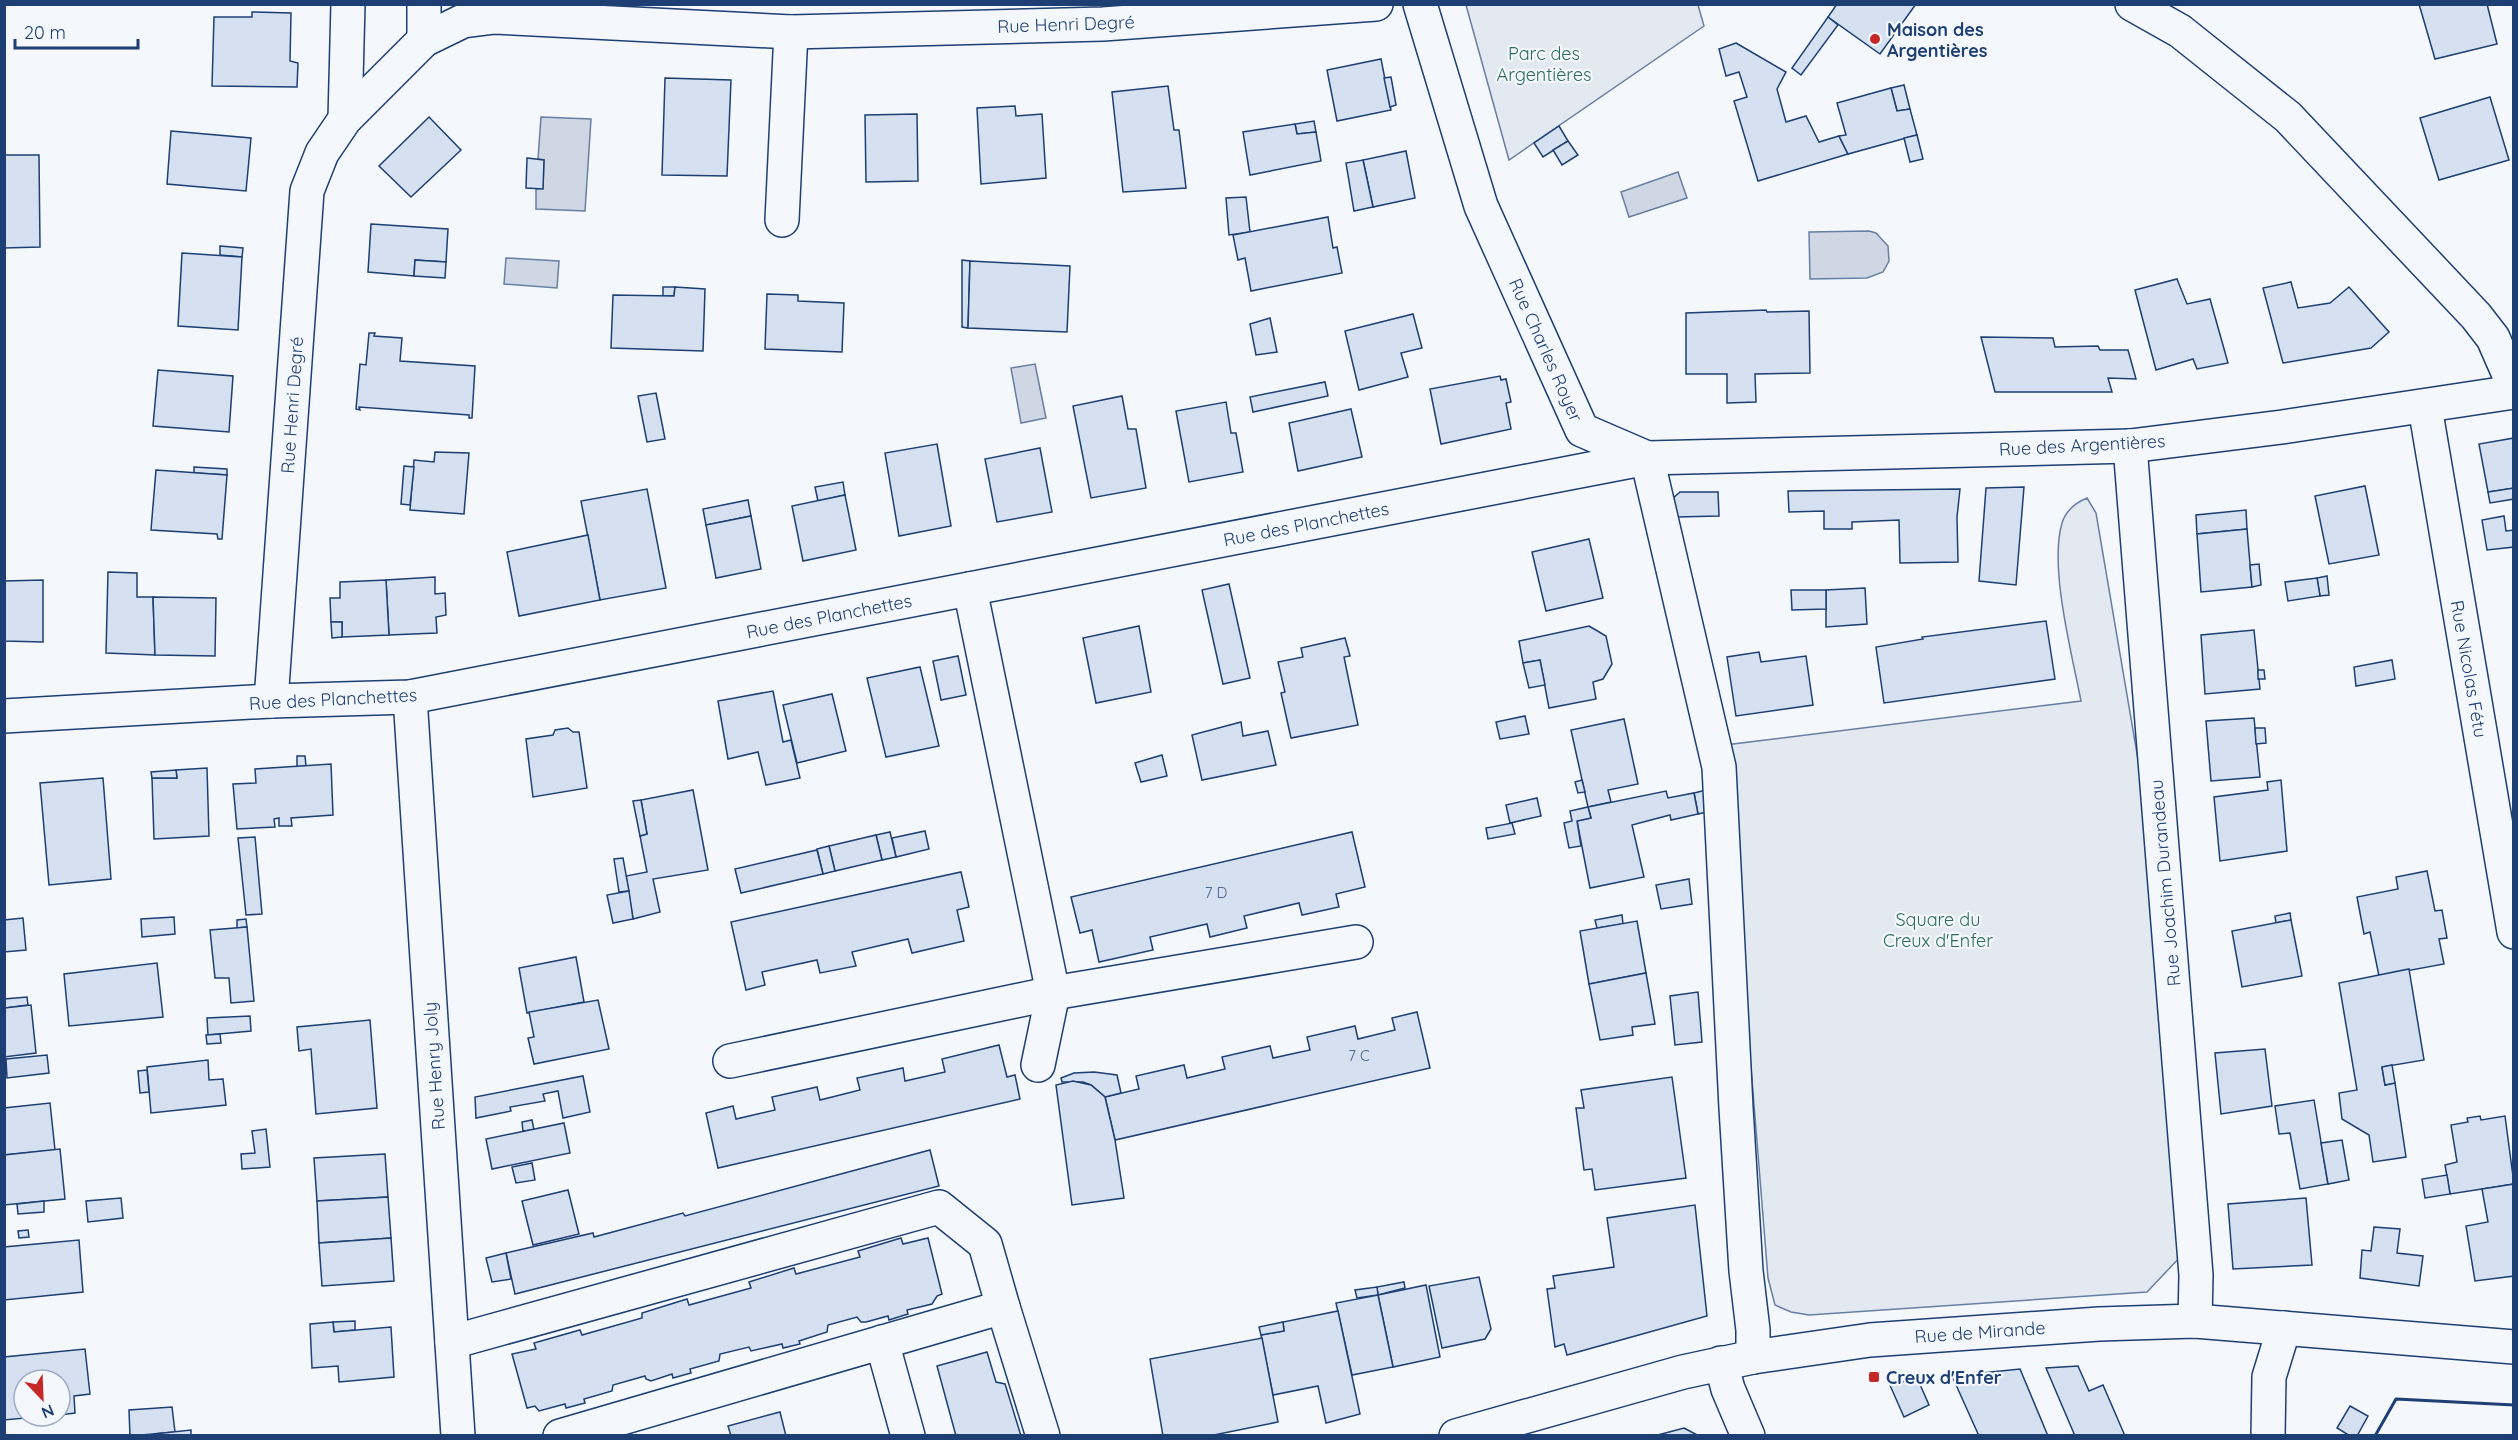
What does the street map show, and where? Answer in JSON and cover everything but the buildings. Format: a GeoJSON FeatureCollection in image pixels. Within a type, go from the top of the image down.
{"type":"FeatureCollection","features":[{"type":"Feature","properties":{"kind":"street"},"geometry":{"type":"LineString","coordinates":[[345,119],[348,4]]}},
{"type":"Feature","properties":{"kind":"street"},"geometry":{"type":"LineString","coordinates":[[424,4],[424,40]]}},
{"type":"Feature","properties":{"kind":"street","name":"Rue Henri Degré"},"geometry":{"type":"LineString","coordinates":[[272,701],[307,191],[322,153],[345,119],[424,40],[463,21],[495,17],[791,32],[1102,24],[1377,4]]}},
{"type":"Feature","properties":{"kind":"street","name":"Rue Charles Royer"},"geometry":{"type":"LineString","coordinates":[[1420,4],[1481,206],[1582,430],[1647,458]]}},
{"type":"Feature","properties":{"kind":"street"},"geometry":{"type":"LineString","coordinates":[[2132,4],[2180,31],[2288,117],[2476,316],[2493,338],[2514,386]]}},
{"type":"Feature","properties":{"kind":"street"},"geometry":{"type":"LineString","coordinates":[[782,220],[791,32]]}},
{"type":"Feature","properties":{"kind":"street","name":"Rue des Argentières"},"geometry":{"type":"LineString","coordinates":[[1647,458],[2130,446],[2426,407],[2514,392]]}},
{"type":"Feature","properties":{"kind":"street","name":"Rue Nicolas Fétu"},"geometry":{"type":"LineString","coordinates":[[2426,407],[2514,932]]}},
{"type":"Feature","properties":{"kind":"street","name":"Rue Joachim Durandeau"},"geometry":{"type":"LineString","coordinates":[[2130,446],[2196,1275],[2195,1322]]}},
{"type":"Feature","properties":{"kind":"street"},"geometry":{"type":"LineString","coordinates":[[1647,458],[1719,767],[1736,1108],[1746,1271],[1753,1330],[1753,1357]]}},
{"type":"Feature","properties":{"kind":"street","name":"Rue des Planchettes"},"geometry":{"type":"LineString","coordinates":[[4,716],[272,701],[410,697],[1647,458]]}},
{"type":"Feature","properties":{"kind":"street"},"geometry":{"type":"LineString","coordinates":[[970,589],[1053,993],[1038,1065]]}},
{"type":"Feature","properties":{"kind":"street","name":"Rue Henry Joly"},"geometry":{"type":"LineString","coordinates":[[410,697],[458,1436]]}},
{"type":"Feature","properties":{"kind":"street"},"geometry":{"type":"LineString","coordinates":[[730,1061],[1053,993],[1356,942]]}},
{"type":"Feature","properties":{"kind":"street"},"geometry":{"type":"LineString","coordinates":[[452,1342],[939,1207],[985,1244],[1043,1436]]}},
{"type":"Feature","properties":{"kind":"street"},"geometry":{"type":"LineString","coordinates":[[560,1436],[651,1423],[882,1342],[1003,1307]]}},
{"type":"Feature","properties":{"kind":"street","name":"Rue de Mirande"},"geometry":{"type":"LineString","coordinates":[[1456,1436],[1721,1363],[1880,1339],[2099,1324],[2195,1322],[2514,1347]]}},
{"type":"Feature","properties":{"kind":"street"},"geometry":{"type":"LineString","coordinates":[[2268,1436],[2269,1377],[2284,1328]]}},
{"type":"Feature","properties":{"kind":"street"},"geometry":{"type":"LineString","coordinates":[[882,1342],[908,1436]]}},
{"type":"Feature","properties":{"kind":"street"},"geometry":{"type":"LineString","coordinates":[[1721,1363],[1728,1389],[1748,1436]]}},
{"type":"Feature","properties":{"kind":"green space","name":"Parc des Argentières"},"geometry":{"type":"Polygon","coordinates":[[[1466,5],[1698,5],[1704,26],[1509,160],[1466,5]]]}},
{"type":"Feature","properties":{"kind":"green space","name":"Square du Creux d'Enfer"},"geometry":{"type":"Polygon","coordinates":[[[2087,498],[2096,513],[2149,824],[2182,1255],[2147,1292],[1809,1315],[1791,1312],[1775,1305],[1768,1278],[1725,745],[2081,701],[2063,611],[2058,563],[2062,523],[2066,514],[2087,498]]]}},
{"type":"Feature","properties":{"kind":"shaded area"},"geometry":{"type":"Polygon","coordinates":[[[541,117],[591,119],[585,211],[536,209],[536,189],[543,188],[544,160],[538,159],[541,117]]]}},
{"type":"Feature","properties":{"kind":"shaded area"},"geometry":{"type":"Polygon","coordinates":[[[1678,172],[1687,198],[1629,217],[1621,192],[1678,172]]]}},
{"type":"Feature","properties":{"kind":"shaded area"},"geometry":{"type":"Polygon","coordinates":[[[1869,231],[1876,233],[1888,246],[1889,261],[1883,272],[1867,278],[1810,279],[1809,232],[1869,231]]]}},
{"type":"Feature","properties":{"kind":"shaded area"},"geometry":{"type":"Polygon","coordinates":[[[506,258],[559,261],[557,288],[504,284],[506,258]]]}},
{"type":"Feature","properties":{"kind":"shaded area"},"geometry":{"type":"Polygon","coordinates":[[[1035,364],[1046,418],[1021,423],[1011,368],[1035,364]]]}},
{"type":"Feature","properties":{"kind":"wall"},"geometry":{"type":"LineString","coordinates":[[2375,1436],[2396,1399],[2514,1405]]}},
{"type":"Feature","properties":{"kind":"place","name":"Maison des Argentières"},"geometry":{"type":"Point","coordinates":[1875,39]}},
{"type":"Feature","properties":{"kind":"place","name":"Creux d'Enfer"},"geometry":{"type":"Point","coordinates":[1874,1377]}}]}
